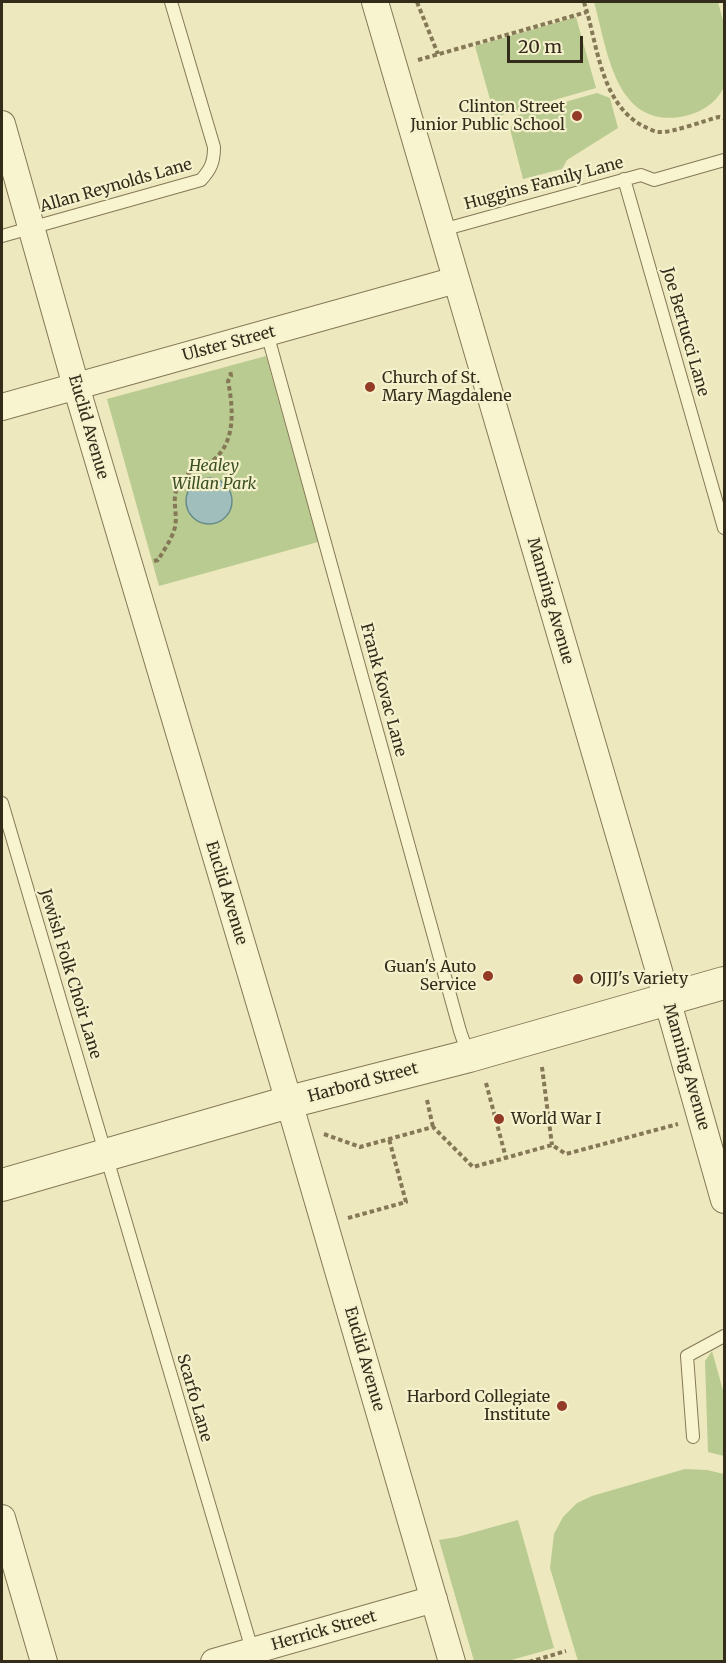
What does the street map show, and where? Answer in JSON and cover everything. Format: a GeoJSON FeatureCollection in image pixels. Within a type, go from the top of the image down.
{"type":"FeatureCollection","features":[{"type":"Feature","properties":{"kind":"street","name":"Manning Avenue"},"geometry":{"type":"LineString","coordinates":[[375,2],[724,1200]]}},
{"type":"Feature","properties":{"kind":"street","name":"Euclid Avenue"},"geometry":{"type":"LineString","coordinates":[[2,124],[76,386],[289,1102],[452,1662]]}},
{"type":"Feature","properties":{"kind":"street","name":"Ulster Street"},"geometry":{"type":"LineString","coordinates":[[2,407],[456,280]]}},
{"type":"Feature","properties":{"kind":"street","name":"Harbord Street"},"geometry":{"type":"LineString","coordinates":[[2,1185],[289,1102],[469,1056],[724,983]]}},
{"type":"Feature","properties":{"kind":"street"},"geometry":{"type":"LineString","coordinates":[[2,1518],[44,1662]]}},
{"type":"Feature","properties":{"kind":"street","name":"Herrick Street"},"geometry":{"type":"LineString","coordinates":[[214,1662],[255,1656],[435,1599]]}},
{"type":"Feature","properties":{"kind":"lane","name":"Allan Reynolds Lane"},"geometry":{"type":"LineString","coordinates":[[2,236],[201,180],[210,171],[214,160],[214,147],[171,2]]}},
{"type":"Feature","properties":{"kind":"lane","name":"Huggins Family Lane"},"geometry":{"type":"LineString","coordinates":[[442,230],[624,179],[641,175],[654,180],[724,160]]}},
{"type":"Feature","properties":{"kind":"lane","name":"Joe Bertucci Lane"},"geometry":{"type":"LineString","coordinates":[[624,179],[724,528]]}},
{"type":"Feature","properties":{"kind":"lane","name":"Frank Kovac Lane"},"geometry":{"type":"LineString","coordinates":[[267,333],[469,1056]]}},
{"type":"Feature","properties":{"kind":"lane","name":"Jewish Folk Choir Lane"},"geometry":{"type":"LineString","coordinates":[[2,803],[106,1155]]}},
{"type":"Feature","properties":{"kind":"lane","name":"Scarfo Lane"},"geometry":{"type":"LineString","coordinates":[[106,1155],[255,1656]]}},
{"type":"Feature","properties":{"kind":"lane"},"geometry":{"type":"LineString","coordinates":[[693,1437],[687,1356],[724,1336]]}},
{"type":"Feature","properties":{"kind":"path"},"geometry":{"type":"LineString","coordinates":[[417,2],[438,54]]}},
{"type":"Feature","properties":{"kind":"path"},"geometry":{"type":"LineString","coordinates":[[584,2],[607,85],[613,97],[629,117],[650,129],[661,132],[719,117],[724,118]]}},
{"type":"Feature","properties":{"kind":"path"},"geometry":{"type":"LineString","coordinates":[[394,67],[587,12]]}},
{"type":"Feature","properties":{"kind":"path"},"geometry":{"type":"LineString","coordinates":[[719,117],[724,112]]}},
{"type":"Feature","properties":{"kind":"path"},"geometry":{"type":"LineString","coordinates":[[149,563],[158,560],[175,526],[174,501],[180,481],[187,473],[205,466],[221,451],[231,430],[233,406],[228,381],[231,376],[228,363]]}},
{"type":"Feature","properties":{"kind":"path"},"geometry":{"type":"LineString","coordinates":[[543,1067],[552,1145]]}},
{"type":"Feature","properties":{"kind":"path"},"geometry":{"type":"LineString","coordinates":[[486,1083],[506,1158]]}},
{"type":"Feature","properties":{"kind":"path"},"geometry":{"type":"LineString","coordinates":[[427,1100],[433,1127],[473,1167],[552,1145],[566,1154],[688,1121]]}},
{"type":"Feature","properties":{"kind":"path"},"geometry":{"type":"LineString","coordinates":[[323,1134],[360,1147],[433,1127]]}},
{"type":"Feature","properties":{"kind":"path"},"geometry":{"type":"LineString","coordinates":[[340,1220],[406,1202],[389,1139]]}},
{"type":"Feature","properties":{"kind":"path"},"geometry":{"type":"LineString","coordinates":[[530,1662],[566,1651]]}},
{"type":"Feature","properties":{"kind":"green space"},"geometry":{"type":"Polygon","coordinates":[[[594,2],[718,2],[724,24],[724,87],[721,93],[706,107],[680,117],[658,117],[641,110],[627,97],[617,80],[594,2]]]}},
{"type":"Feature","properties":{"kind":"green space"},"geometry":{"type":"Polygon","coordinates":[[[576,17],[596,88],[495,117],[475,46],[576,17]]]}},
{"type":"Feature","properties":{"kind":"green space"},"geometry":{"type":"Polygon","coordinates":[[[597,93],[610,98],[618,128],[567,160],[562,169],[523,179],[510,129],[518,115],[597,93]]]}},
{"type":"Feature","properties":{"kind":"green space","name":"Healey Willan Park"},"geometry":{"type":"Polygon","coordinates":[[[266,356],[318,542],[159,586],[107,399],[266,356]]]}},
{"type":"Feature","properties":{"kind":"green space"},"geometry":{"type":"Polygon","coordinates":[[[712,1351],[724,1394],[724,1456],[708,1452],[705,1361],[712,1351]]]}},
{"type":"Feature","properties":{"kind":"green space"},"geometry":{"type":"Polygon","coordinates":[[[685,1469],[707,1470],[724,1474],[724,1661],[578,1661],[550,1568],[554,1534],[563,1517],[577,1503],[592,1496],[685,1469]]]}},
{"type":"Feature","properties":{"kind":"green space"},"geometry":{"type":"Polygon","coordinates":[[[518,1520],[554,1648],[508,1661],[474,1661],[439,1540],[518,1520]]]}},
{"type":"Feature","properties":{"kind":"water"},"geometry":{"type":"Polygon","coordinates":[[[209,478],[225,485],[232,501],[225,517],[209,524],[193,517],[186,501],[193,485],[209,478]]]}},
{"type":"Feature","properties":{"kind":"place","name":"Clinton Street Junior Public School"},"geometry":{"type":"Point","coordinates":[577,116]}},
{"type":"Feature","properties":{"kind":"place","name":"Church of St. Mary Magdalene"},"geometry":{"type":"Point","coordinates":[370,387]}},
{"type":"Feature","properties":{"kind":"place","name":"Guan's Auto Service"},"geometry":{"type":"Point","coordinates":[488,976]}},
{"type":"Feature","properties":{"kind":"place","name":"OJJJ's Variety"},"geometry":{"type":"Point","coordinates":[578,979]}},
{"type":"Feature","properties":{"kind":"place","name":"World War I"},"geometry":{"type":"Point","coordinates":[499,1119]}},
{"type":"Feature","properties":{"kind":"place","name":"Harbord Collegiate Institute"},"geometry":{"type":"Point","coordinates":[562,1406]}}]}
